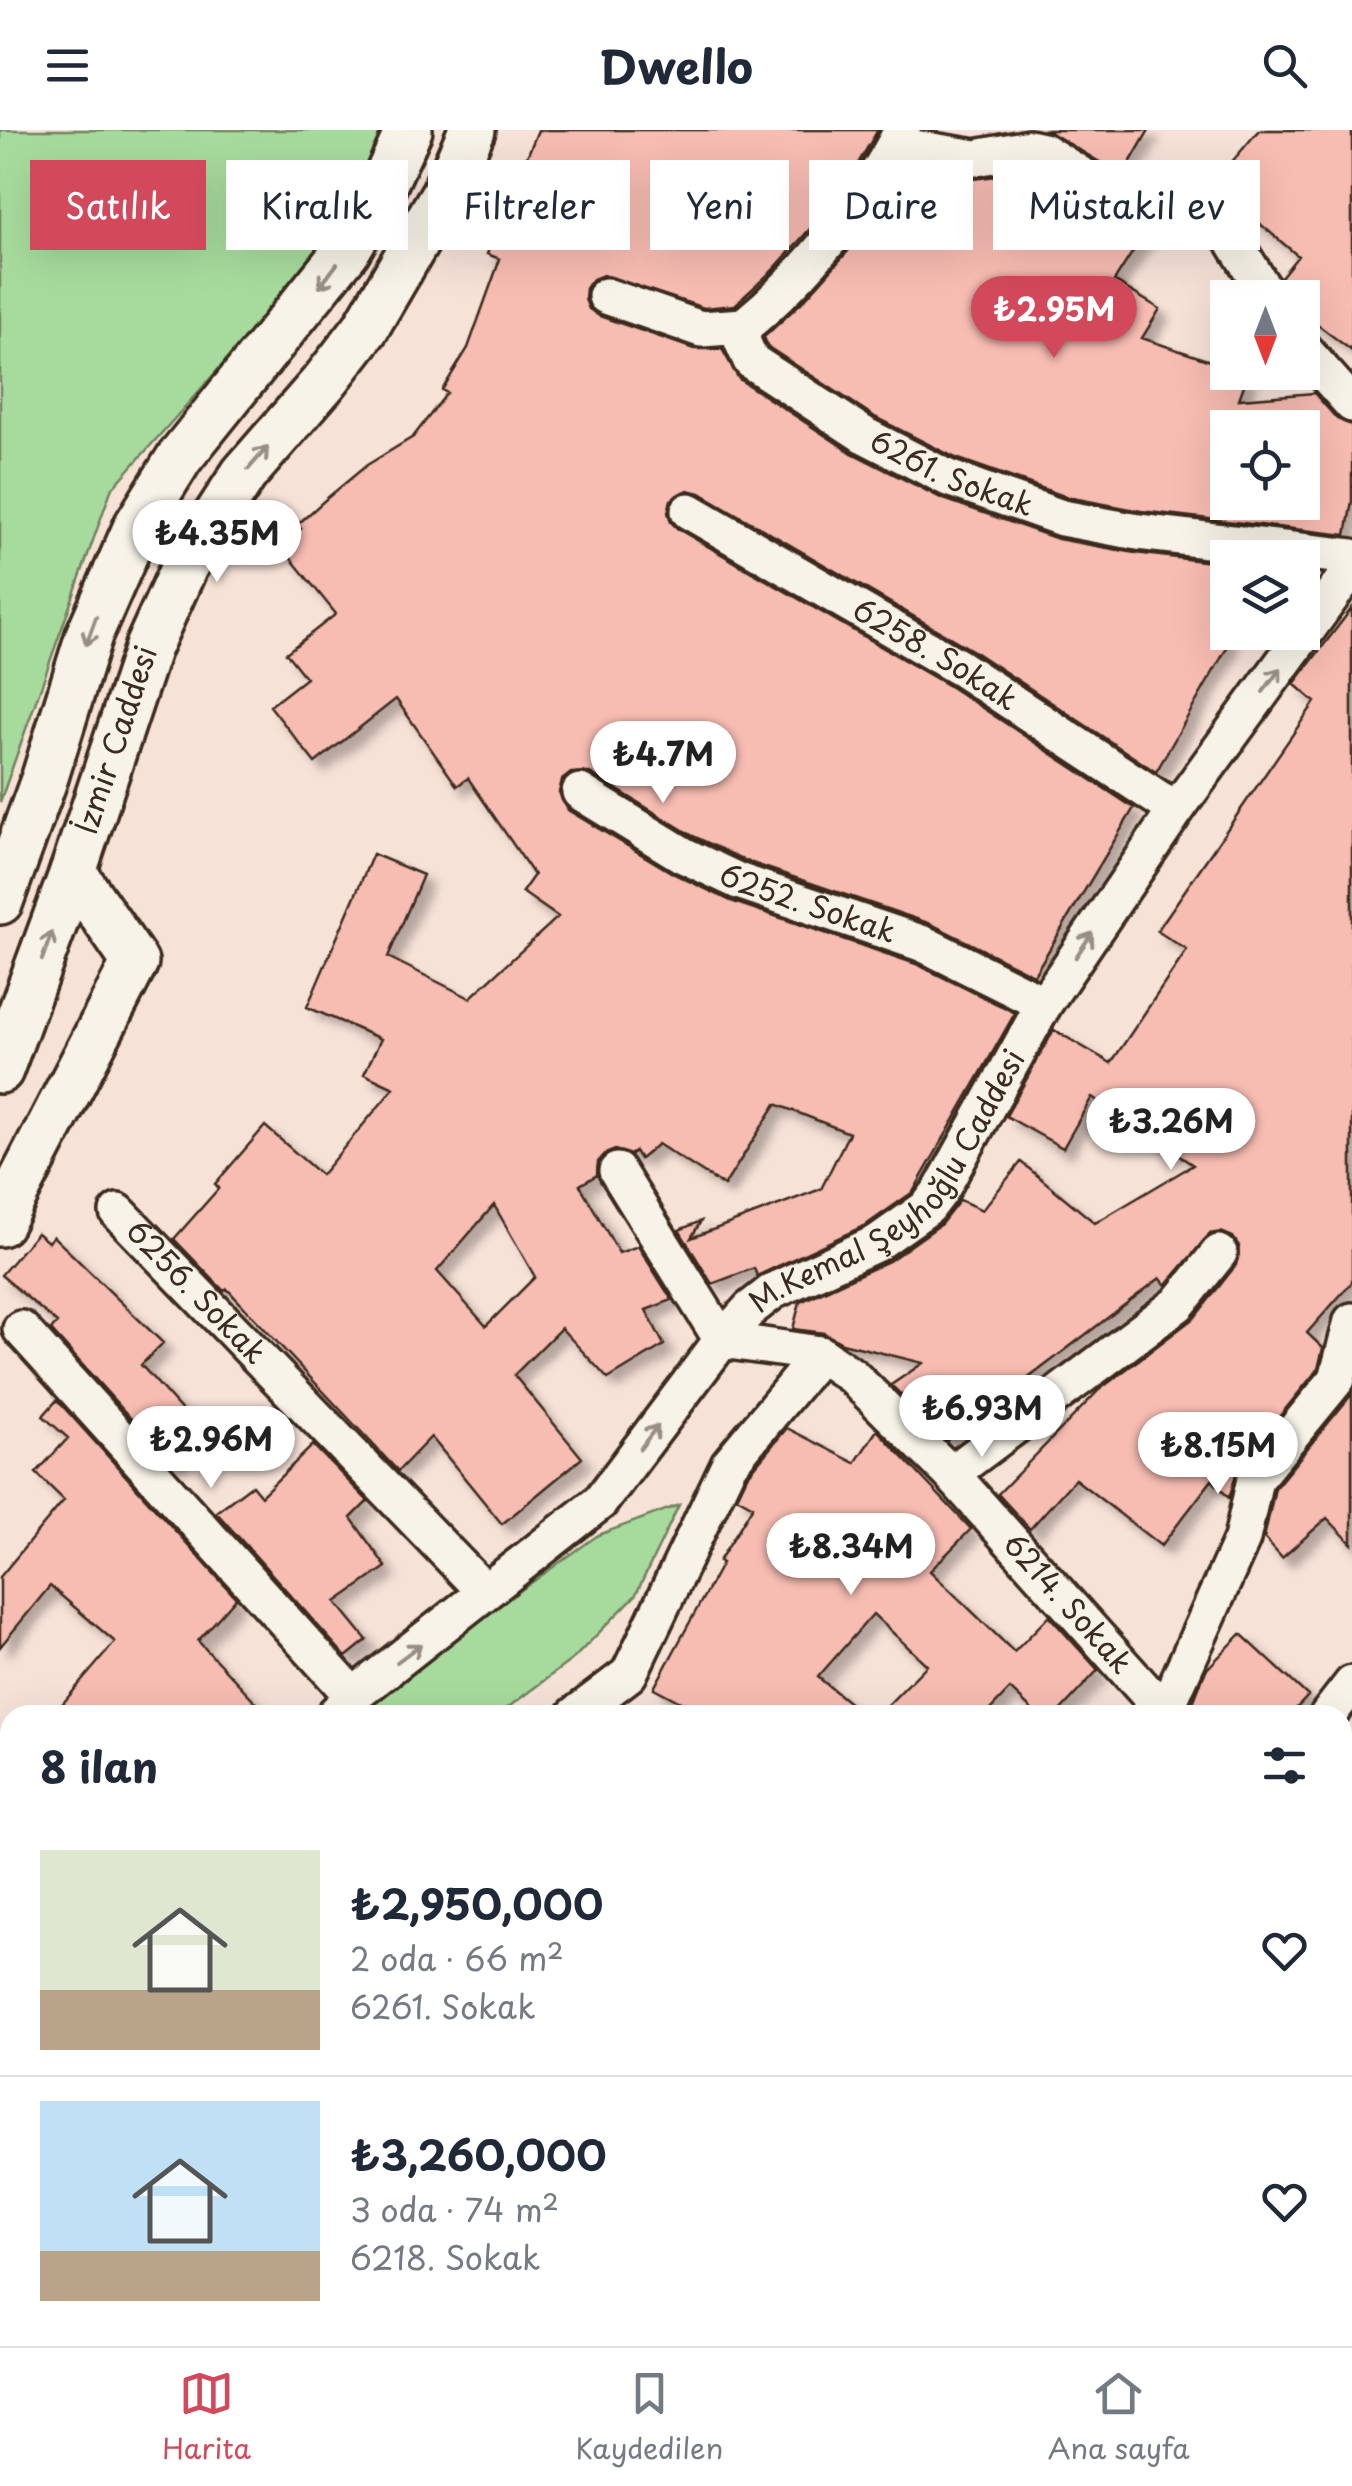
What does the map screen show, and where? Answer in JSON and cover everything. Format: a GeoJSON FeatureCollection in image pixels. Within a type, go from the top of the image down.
{"type":"FeatureCollection","features":[{"type":"Feature","properties":{"kind":"street","name":"İzmir Caddesi"},"geometry":{"type":"LineString","coordinates":[[0,901],[45,777],[89,635],[137,526],[180,457],[348,250],[410,130]]}},
{"type":"Feature","properties":{"kind":"street","name":"İzmir Caddesi"},"geometry":{"type":"LineString","coordinates":[[0,1070],[73,872],[148,648],[185,566],[244,474],[364,329],[445,192],[472,130]]}},
{"type":"Feature","properties":{"kind":"street"},"geometry":{"type":"LineString","coordinates":[[606,296],[702,329],[744,326],[782,295],[834,235],[899,137],[976,158],[1029,148],[1042,151],[1095,184],[1179,199],[1205,212],[1232,237],[1258,280]]}},
{"type":"Feature","properties":{"kind":"street","name":"6261. Sokak"},"geometry":{"type":"LineString","coordinates":[[744,326],[742,342],[751,361],[864,436],[948,478],[1062,518],[1138,532],[1352,557]]}},
{"type":"Feature","properties":{"kind":"street"},"geometry":{"type":"LineString","coordinates":[[1320,368],[1352,404]]}},
{"type":"Feature","properties":{"kind":"street","name":"6258. Sokak"},"geometry":{"type":"LineString","coordinates":[[689,510],[960,668],[1176,810]]}},
{"type":"Feature","properties":{"kind":"street","name":"M.Kemal Şeyhoğlu Caddesi"},"geometry":{"type":"LineString","coordinates":[[344,1705],[600,1502],[722,1340],[750,1309],[773,1291],[878,1243],[928,1206],[941,1190],[1044,1004],[1176,810],[1352,568]]}},
{"type":"Feature","properties":{"kind":"street","name":"6252. Sokak"},"geometry":{"type":"LineString","coordinates":[[580,792],[682,855],[738,881],[924,944],[1044,1004]]}},
{"type":"Feature","properties":{"kind":"street"},"geometry":{"type":"LineString","coordinates":[[0,1223],[135,962],[73,872]]}},
{"type":"Feature","properties":{"kind":"street"},"geometry":{"type":"LineString","coordinates":[[617,1170],[722,1340]]}},
{"type":"Feature","properties":{"kind":"street","name":"6256. Sokak"},"geometry":{"type":"LineString","coordinates":[[118,1212],[484,1592]]}},
{"type":"Feature","properties":{"kind":"street"},"geometry":{"type":"LineString","coordinates":[[951,1474],[1178,1304],[1219,1253]]}},
{"type":"Feature","properties":{"kind":"street"},"geometry":{"type":"LineString","coordinates":[[1169,1705],[1242,1539],[1254,1480],[1338,1379],[1352,1321]]}},
{"type":"Feature","properties":{"kind":"street"},"geometry":{"type":"LineString","coordinates":[[21,1329],[342,1705]]}},
{"type":"Feature","properties":{"kind":"street","name":"6214. Sokak"},"geometry":{"type":"LineString","coordinates":[[722,1340],[820,1354],[873,1394],[951,1474],[1157,1705]]}},
{"type":"Feature","properties":{"kind":"street"},"geometry":{"type":"LineString","coordinates":[[588,1705],[629,1674],[729,1464],[820,1354]]}},
{"type":"Feature","properties":{"kind":"street"},"geometry":{"type":"LineString","coordinates":[[1336,1705],[1352,1684]]}},
{"type":"Feature","properties":{"kind":"green space"},"geometry":{"type":"Polygon","coordinates":[[[0,130],[390,130],[381,160],[226,160],[226,250],[325,250],[111,490],[0,802],[0,130]]]}},
{"type":"Feature","properties":{"kind":"green space"},"geometry":{"type":"Polygon","coordinates":[[[679,1505],[635,1596],[574,1658],[511,1705],[360,1705],[598,1535],[679,1505]]]}},
{"type":"Feature","properties":{"kind":"building"},"geometry":{"type":"Polygon","coordinates":[[[538,130],[878,130],[860,160],[809,160],[809,230],[735,305],[704,308],[603,275],[586,288],[589,309],[694,349],[722,349],[739,379],[852,453],[941,498],[1058,539],[1210,562],[1210,650],[1226,650],[1156,772],[972,650],[700,493],[688,490],[671,500],[668,512],[678,529],[949,686],[1134,808],[1034,975],[931,924],[746,861],[693,836],[590,773],[571,773],[562,780],[559,792],[568,810],[674,874],[731,901],[916,964],[1015,1013],[913,1192],[866,1225],[757,1276],[754,1268],[712,1284],[679,1230],[701,1221],[691,1238],[821,1189],[849,1133],[776,1104],[724,1186],[658,1144],[640,1159],[635,1151],[630,1155],[615,1150],[605,1154],[598,1162],[597,1175],[580,1185],[619,1253],[638,1246],[672,1300],[646,1310],[664,1345],[608,1379],[561,1328],[514,1375],[582,1458],[502,1524],[431,1437],[398,1471],[227,1289],[224,1291],[174,1239],[219,1188],[215,1184],[265,1126],[321,1175],[394,1088],[364,1074],[381,1039],[307,1007],[373,854],[423,875],[388,957],[470,998],[558,917],[522,892],[534,875],[468,778],[457,786],[396,699],[315,763],[270,706],[306,678],[286,653],[336,614],[280,545],[301,529],[298,524],[367,465],[413,437],[447,393],[442,390],[468,348],[500,259],[487,254],[489,250],[630,250],[630,160],[526,160],[538,130]],[[494,1205],[437,1271],[486,1326],[535,1277],[494,1205]]]}},
{"type":"Feature","properties":{"kind":"building"},"geometry":{"type":"Polygon","coordinates":[[[1046,130],[1149,130],[1132,160],[1096,160],[1046,130]]]}},
{"type":"Feature","properties":{"kind":"building"},"geometry":{"type":"Polygon","coordinates":[[[1259,130],[1352,130],[1352,351],[1320,327],[1320,280],[1282,280],[1298,256],[1260,224],[1260,160],[1233,160],[1259,130]]]}},
{"type":"Feature","properties":{"kind":"building"},"geometry":{"type":"Polygon","coordinates":[[[993,176],[993,250],[1134,250],[1114,281],[1160,309],[1142,338],[1210,361],[1210,390],[1242,390],[1239,399],[1314,393],[1337,419],[1352,425],[1352,501],[1346,535],[1218,520],[1320,520],[1320,410],[1210,410],[1210,519],[1067,497],[956,458],[875,417],[768,347],[764,337],[849,250],[973,250],[973,179],[993,176]]]}},
{"type":"Feature","properties":{"kind":"building"},"geometry":{"type":"Polygon","coordinates":[[[1352,608],[1352,1282],[1307,1333],[1323,1348],[1318,1369],[1239,1466],[1229,1498],[1212,1480],[1161,1546],[1075,1479],[1030,1529],[998,1494],[1099,1390],[1195,1317],[1236,1265],[1239,1246],[1233,1237],[1221,1232],[1210,1234],[1166,1285],[1160,1278],[947,1440],[891,1385],[923,1363],[842,1343],[824,1333],[793,1329],[800,1302],[889,1261],[941,1224],[960,1200],[982,1210],[1021,1162],[1095,1223],[1193,1165],[1092,1097],[1063,1148],[1006,1116],[1054,1030],[1111,1063],[1187,950],[1157,931],[1315,702],[1294,684],[1352,608]]]}},
{"type":"Feature","properties":{"kind":"building"},"geometry":{"type":"Polygon","coordinates":[[[37,1233],[48,1242],[53,1236],[163,1343],[141,1365],[203,1434],[171,1463],[51,1330],[57,1323],[1,1275],[37,1233]]]}},
{"type":"Feature","properties":{"kind":"building"},"geometry":{"type":"Polygon","coordinates":[[[1352,1394],[1352,1544],[1327,1518],[1282,1558],[1264,1538],[1275,1488],[1352,1394]]]}},
{"type":"Feature","properties":{"kind":"building"},"geometry":{"type":"Polygon","coordinates":[[[57,1400],[236,1598],[198,1641],[259,1705],[61,1705],[115,1642],[50,1586],[0,1647],[0,1577],[64,1500],[36,1473],[68,1438],[43,1416],[57,1400]]]}},
{"type":"Feature","properties":{"kind":"building"},"geometry":{"type":"Polygon","coordinates":[[[787,1428],[855,1463],[877,1430],[971,1529],[930,1571],[1014,1652],[1049,1616],[1098,1670],[1065,1705],[1027,1705],[1010,1689],[995,1705],[888,1705],[927,1665],[873,1614],[818,1677],[852,1705],[686,1705],[654,1688],[722,1563],[719,1561],[753,1506],[737,1497],[747,1476],[787,1428]]]}},
{"type":"Feature","properties":{"kind":"building"},"geometry":{"type":"Polygon","coordinates":[[[313,1445],[368,1501],[351,1518],[386,1567],[336,1602],[367,1640],[346,1657],[216,1512],[252,1485],[261,1496],[313,1445]]]}},
{"type":"Feature","properties":{"kind":"building"},"geometry":{"type":"Polygon","coordinates":[[[1241,1634],[1308,1696],[1299,1705],[1192,1705],[1206,1670],[1241,1634]]]}}]}
